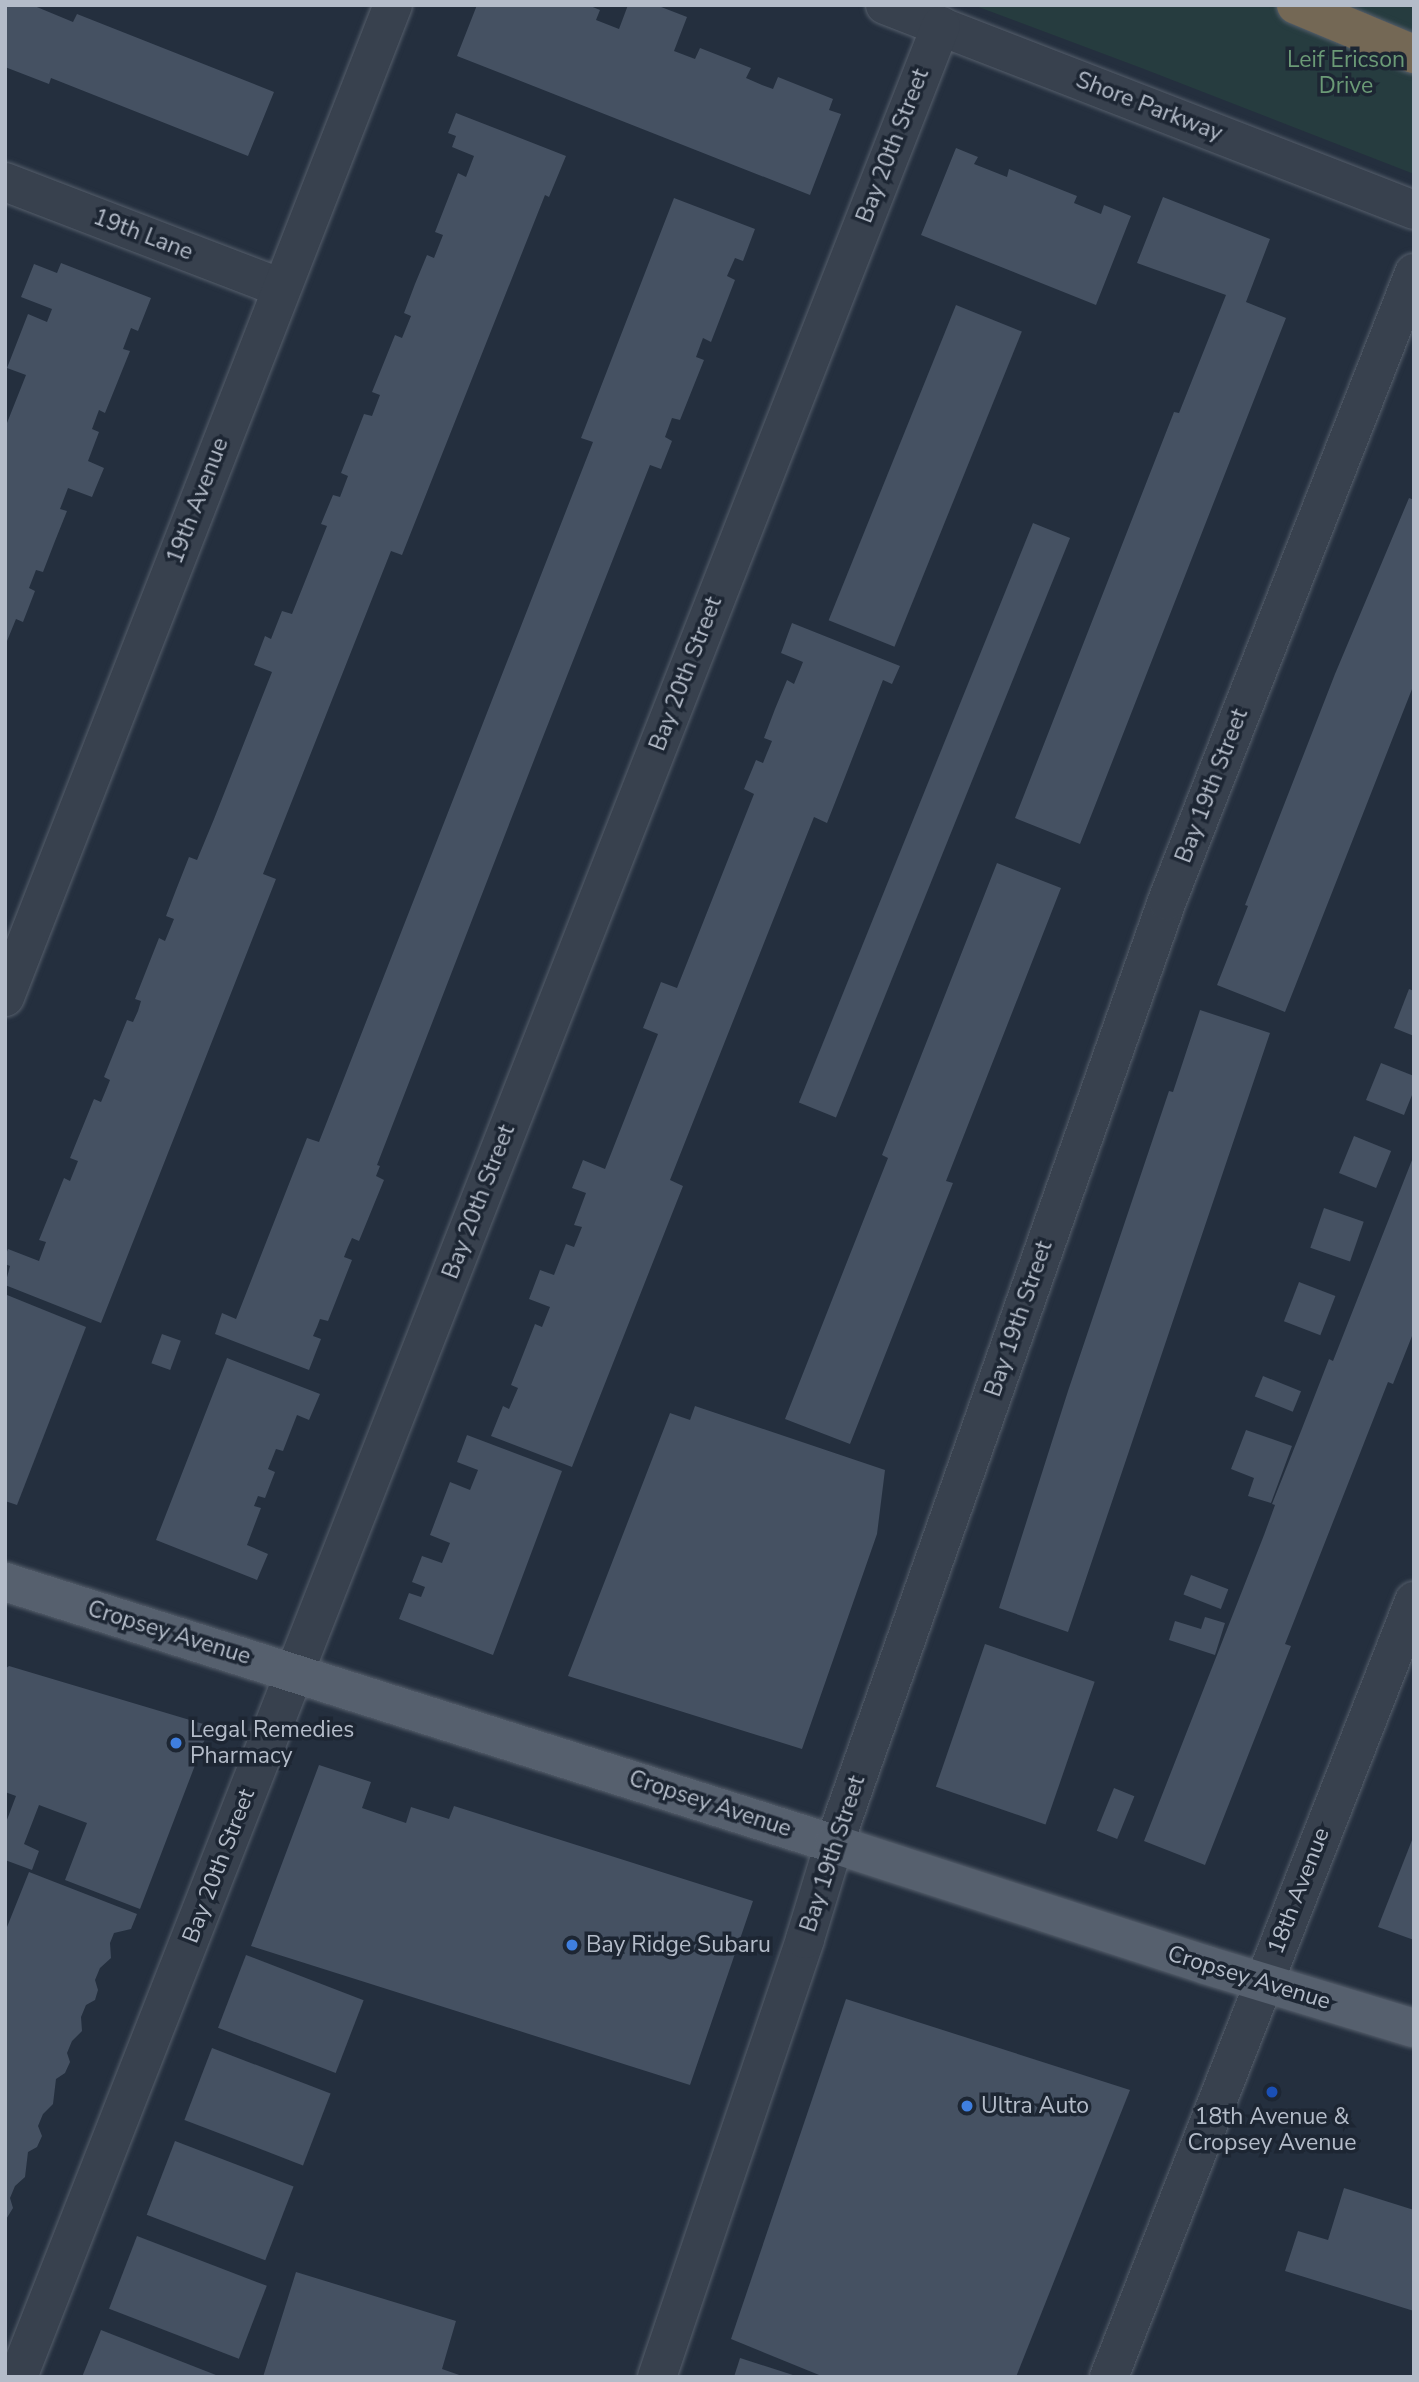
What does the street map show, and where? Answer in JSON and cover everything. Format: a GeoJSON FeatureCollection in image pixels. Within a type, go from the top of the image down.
{"type":"FeatureCollection","features":[{"type":"Feature","properties":{"kind":"highway"},"geometry":{"type":"LineString","coordinates":[[1296,5],[1414,54]]}},
{"type":"Feature","properties":{"kind":"main road","name":"Cropsey Avenue"},"geometry":{"type":"LineString","coordinates":[[5,1582],[834,1843],[1264,1983],[1414,2028]]}},
{"type":"Feature","properties":{"kind":"street","name":"19th Avenue"},"geometry":{"type":"LineString","coordinates":[[5,997],[393,5]]}},
{"type":"Feature","properties":{"kind":"street","name":"Shore Parkway"},"geometry":{"type":"LineString","coordinates":[[885,5],[1414,210]]}},
{"type":"Feature","properties":{"kind":"street","name":"Bay 20th Street"},"geometry":{"type":"LineString","coordinates":[[18,2377],[941,26]]}},
{"type":"Feature","properties":{"kind":"street","name":"19th Lane"},"geometry":{"type":"LineString","coordinates":[[5,182],[281,288]]}},
{"type":"Feature","properties":{"kind":"street","name":"Bay 19th Street"},"geometry":{"type":"LineString","coordinates":[[657,2377],[805,1939],[834,1843],[1167,901],[1414,273]]}},
{"type":"Feature","properties":{"kind":"street","name":"18th Avenue"},"geometry":{"type":"LineString","coordinates":[[1109,2377],[1414,1601]]}},
{"type":"Feature","properties":{"kind":"green space","name":"Leif Ericson Drive"},"geometry":{"type":"Polygon","coordinates":[[[973,5],[1414,5],[1414,174],[1144,69],[973,5]]]}},
{"type":"Feature","properties":{"kind":"building"},"geometry":{"type":"Polygon","coordinates":[[[5,5],[32,5],[73,22],[77,14],[274,92],[248,156],[51,78],[49,84],[5,67],[5,5]]]}},
{"type":"Feature","properties":{"kind":"building"},"geometry":{"type":"Polygon","coordinates":[[[477,5],[588,5],[600,10],[596,20],[619,29],[628,5],[656,5],[687,17],[674,51],[695,59],[700,48],[751,68],[746,78],[762,85],[773,89],[778,77],[833,99],[829,110],[841,114],[810,195],[457,56],[477,5]]]}},
{"type":"Feature","properties":{"kind":"building"},"geometry":{"type":"Polygon","coordinates":[[[456,113],[566,156],[549,197],[545,195],[402,555],[391,551],[263,874],[276,879],[101,1323],[5,1285],[10,1266],[5,1264],[5,1257],[8,1249],[39,1261],[46,1242],[39,1240],[64,1178],[70,1181],[78,1161],[70,1158],[94,1099],[101,1102],[106,1090],[110,1080],[104,1077],[127,1020],[133,1022],[138,1011],[141,1001],[135,999],[159,938],[165,941],[174,919],[166,916],[189,857],[197,860],[272,672],[254,665],[265,636],[271,639],[282,611],[292,614],[327,526],[321,524],[333,495],[340,497],[348,476],[341,473],[364,414],[372,416],[380,395],[372,392],[395,335],[402,338],[411,316],[404,313],[415,284],[427,255],[434,258],[443,235],[435,232],[458,173],[466,177],[474,156],[452,147],[456,136],[448,133],[456,113]]]}},
{"type":"Feature","properties":{"kind":"building"},"geometry":{"type":"Polygon","coordinates":[[[956,148],[978,157],[974,164],[1007,177],[1009,169],[1077,196],[1074,203],[1101,214],[1104,205],[1131,216],[1096,305],[921,235],[956,148]]]}},
{"type":"Feature","properties":{"kind":"building"},"geometry":{"type":"Polygon","coordinates":[[[1163,197],[1270,239],[1246,302],[1286,318],[1080,844],[1015,818],[1174,412],[1179,413],[1226,295],[1137,263],[1163,197]]]}},
{"type":"Feature","properties":{"kind":"building"},"geometry":{"type":"Polygon","coordinates":[[[674,198],[755,229],[743,261],[735,258],[727,276],[735,280],[711,342],[703,338],[696,357],[704,360],[680,420],[672,418],[665,437],[672,441],[661,469],[650,465],[541,742],[377,1165],[380,1166],[376,1176],[384,1180],[359,1241],[352,1238],[344,1257],[352,1260],[328,1321],[320,1319],[313,1336],[321,1339],[309,1370],[215,1334],[222,1313],[236,1319],[307,1138],[319,1142],[593,442],[581,438],[674,198]]]}},
{"type":"Feature","properties":{"kind":"building"},"geometry":{"type":"Polygon","coordinates":[[[61,263],[151,298],[138,331],[131,328],[123,349],[130,351],[105,413],[99,410],[92,429],[99,432],[88,461],[104,468],[92,497],[68,488],[60,509],[67,511],[43,572],[36,570],[29,588],[35,591],[23,622],[16,619],[5,646],[5,428],[26,375],[7,368],[28,314],[47,322],[52,309],[21,297],[34,264],[57,273],[61,263]]]}},
{"type":"Feature","properties":{"kind":"building"},"geometry":{"type":"Polygon","coordinates":[[[956,305],[1022,332],[894,647],[829,620],[956,305]]]}},
{"type":"Feature","properties":{"kind":"building"},"geometry":{"type":"Polygon","coordinates":[[[1409,498],[1414,500],[1414,684],[1285,1012],[1217,985],[1248,906],[1245,905],[1335,674],[1409,498]]]}},
{"type":"Feature","properties":{"kind":"building"},"geometry":{"type":"Polygon","coordinates":[[[1033,523],[1070,538],[836,1117],[799,1102],[1033,523]]]}},
{"type":"Feature","properties":{"kind":"building"},"geometry":{"type":"Polygon","coordinates":[[[792,623],[900,666],[892,684],[883,680],[827,823],[814,817],[670,1180],[683,1186],[572,1467],[491,1436],[503,1406],[509,1409],[518,1388],[511,1385],[535,1324],[542,1327],[550,1307],[529,1299],[540,1270],[554,1275],[566,1244],[574,1247],[582,1227],[574,1225],[586,1193],[572,1188],[583,1160],[605,1169],[658,1034],[643,1028],[661,982],[677,988],[754,794],[744,789],[756,760],[763,763],[772,741],[764,738],[787,680],[794,684],[803,662],[781,653],[792,623]]]}},
{"type":"Feature","properties":{"kind":"building"},"geometry":{"type":"Polygon","coordinates":[[[997,863],[1061,888],[946,1181],[953,1183],[850,1444],[785,1419],[888,1158],[882,1155],[997,863]]]}},
{"type":"Feature","properties":{"kind":"building"},"geometry":{"type":"Polygon","coordinates":[[[1409,989],[1414,991],[1414,1036],[1394,1028],[1409,989]]]}},
{"type":"Feature","properties":{"kind":"building"},"geometry":{"type":"Polygon","coordinates":[[[1200,1010],[1270,1033],[1068,1632],[999,1608],[1068,1391],[1169,1091],[1173,1092],[1200,1010]]]}},
{"type":"Feature","properties":{"kind":"building"},"geometry":{"type":"Polygon","coordinates":[[[1381,1063],[1414,1076],[1414,1090],[1404,1115],[1366,1100],[1381,1063]]]}},
{"type":"Feature","properties":{"kind":"building"},"geometry":{"type":"Polygon","coordinates":[[[1354,1136],[1391,1151],[1376,1188],[1339,1173],[1354,1136]]]}},
{"type":"Feature","properties":{"kind":"building"},"geometry":{"type":"Polygon","coordinates":[[[1414,1155],[1414,1331],[1393,1384],[1388,1382],[1285,1644],[1291,1646],[1205,1865],[1144,1841],[1264,1535],[1275,1505],[1272,1504],[1329,1359],[1333,1361],[1414,1155]]]}},
{"type":"Feature","properties":{"kind":"building"},"geometry":{"type":"Polygon","coordinates":[[[1324,1208],[1364,1222],[1350,1261],[1310,1248],[1324,1208]]]}},
{"type":"Feature","properties":{"kind":"building"},"geometry":{"type":"Polygon","coordinates":[[[1299,1282],[1335,1296],[1320,1335],[1284,1321],[1299,1282]]]}},
{"type":"Feature","properties":{"kind":"building"},"geometry":{"type":"Polygon","coordinates":[[[7,1295],[86,1327],[17,1505],[5,1501],[7,1295]]]}},
{"type":"Feature","properties":{"kind":"building"},"geometry":{"type":"Polygon","coordinates":[[[162,1334],[181,1341],[170,1370],[151,1363],[162,1334]]]}},
{"type":"Feature","properties":{"kind":"building"},"geometry":{"type":"Polygon","coordinates":[[[227,1358],[320,1394],[309,1420],[297,1415],[283,1451],[276,1449],[268,1469],[275,1472],[265,1498],[258,1496],[254,1506],[261,1508],[247,1545],[268,1554],[257,1580],[156,1540],[227,1358]]]}},
{"type":"Feature","properties":{"kind":"building"},"geometry":{"type":"Polygon","coordinates":[[[1263,1376],[1301,1391],[1293,1412],[1255,1396],[1263,1376]]]}},
{"type":"Feature","properties":{"kind":"building"},"geometry":{"type":"Polygon","coordinates":[[[695,1406],[885,1470],[877,1534],[802,1749],[568,1676],[670,1413],[690,1420],[695,1406]]]}},
{"type":"Feature","properties":{"kind":"building"},"geometry":{"type":"Polygon","coordinates":[[[1246,1430],[1292,1446],[1271,1503],[1248,1496],[1254,1478],[1231,1469],[1246,1430]]]}},
{"type":"Feature","properties":{"kind":"building"},"geometry":{"type":"Polygon","coordinates":[[[467,1435],[562,1471],[493,1655],[399,1619],[409,1593],[421,1597],[425,1587],[412,1582],[422,1556],[442,1563],[450,1543],[430,1535],[450,1482],[470,1490],[478,1470],[457,1462],[467,1435]]]}},
{"type":"Feature","properties":{"kind":"building"},"geometry":{"type":"Polygon","coordinates":[[[1191,1575],[1228,1589],[1221,1609],[1183,1595],[1191,1575]]]}},
{"type":"Feature","properties":{"kind":"building"},"geometry":{"type":"Polygon","coordinates":[[[1205,1617],[1225,1623],[1215,1655],[1169,1640],[1175,1621],[1201,1629],[1205,1617]]]}},
{"type":"Feature","properties":{"kind":"building"},"geometry":{"type":"Polygon","coordinates":[[[985,1644],[1095,1682],[1046,1825],[936,1787],[985,1644]]]}},
{"type":"Feature","properties":{"kind":"building"},"geometry":{"type":"Polygon","coordinates":[[[9,1666],[210,1726],[140,1909],[65,1880],[87,1823],[39,1805],[24,1844],[39,1851],[32,1870],[5,1860],[5,1825],[16,1796],[5,1792],[5,1669],[9,1666]]]}},
{"type":"Feature","properties":{"kind":"building","name":"Bay Ridge Subaru"},"geometry":{"type":"Polygon","coordinates":[[[319,1765],[371,1782],[362,1808],[406,1823],[411,1807],[449,1819],[454,1806],[753,1901],[690,2085],[251,1946],[319,1765]]]}},
{"type":"Feature","properties":{"kind":"building"},"geometry":{"type":"Polygon","coordinates":[[[1114,1788],[1134,1796],[1117,1839],[1097,1831],[1114,1788]]]}},
{"type":"Feature","properties":{"kind":"building"},"geometry":{"type":"Polygon","coordinates":[[[1414,1835],[1414,1940],[1378,1927],[1414,1835]]]}},
{"type":"Feature","properties":{"kind":"building"},"geometry":{"type":"Polygon","coordinates":[[[29,1872],[137,1914],[131,1929],[114,1933],[110,1943],[111,1958],[100,1968],[95,1980],[98,1990],[95,2000],[86,2005],[81,2017],[82,2031],[72,2041],[67,2053],[70,2062],[65,2073],[56,2079],[53,2104],[43,2114],[38,2126],[42,2136],[37,2147],[28,2152],[25,2177],[15,2186],[10,2198],[13,2208],[5,2221],[5,1932],[29,1872]]]}},
{"type":"Feature","properties":{"kind":"building"},"geometry":{"type":"Polygon","coordinates":[[[246,1955],[364,2000],[336,2073],[218,2028],[246,1955]]]}},
{"type":"Feature","properties":{"kind":"building"},"geometry":{"type":"Polygon","coordinates":[[[846,1999],[1130,2090],[1016,2377],[824,2377],[731,2339],[846,1999]]]}},
{"type":"Feature","properties":{"kind":"building"},"geometry":{"type":"Polygon","coordinates":[[[212,2048],[331,2094],[303,2165],[184,2120],[212,2048]]]}},
{"type":"Feature","properties":{"kind":"building"},"geometry":{"type":"Polygon","coordinates":[[[175,2141],[294,2187],[265,2260],[147,2215],[175,2141]]]}},
{"type":"Feature","properties":{"kind":"building"},"geometry":{"type":"Polygon","coordinates":[[[1344,2188],[1414,2210],[1414,2311],[1285,2271],[1298,2231],[1328,2240],[1344,2188]]]}},
{"type":"Feature","properties":{"kind":"building"},"geometry":{"type":"Polygon","coordinates":[[[137,2236],[267,2286],[239,2359],[109,2309],[137,2236]]]}},
{"type":"Feature","properties":{"kind":"building"},"geometry":{"type":"Polygon","coordinates":[[[296,2272],[456,2321],[442,2369],[465,2377],[263,2377],[296,2272]]]}},
{"type":"Feature","properties":{"kind":"building"},"geometry":{"type":"Polygon","coordinates":[[[101,2330],[221,2377],[82,2377],[101,2330]]]}},
{"type":"Feature","properties":{"kind":"building"},"geometry":{"type":"Polygon","coordinates":[[[740,2358],[796,2376],[796,2377],[734,2377],[740,2358]]]}},
{"type":"Feature","properties":{"kind":"place","name":"Legal Remedies Pharmacy"},"geometry":{"type":"Point","coordinates":[176,1743]}},
{"type":"Feature","properties":{"kind":"place","name":"Bay Ridge Subaru"},"geometry":{"type":"Point","coordinates":[572,1945]}},
{"type":"Feature","properties":{"kind":"place","name":"18th Avenue & Cropsey Avenue"},"geometry":{"type":"Point","coordinates":[1272,2092]}},
{"type":"Feature","properties":{"kind":"place","name":"Ultra Auto"},"geometry":{"type":"Point","coordinates":[967,2106]}}]}
